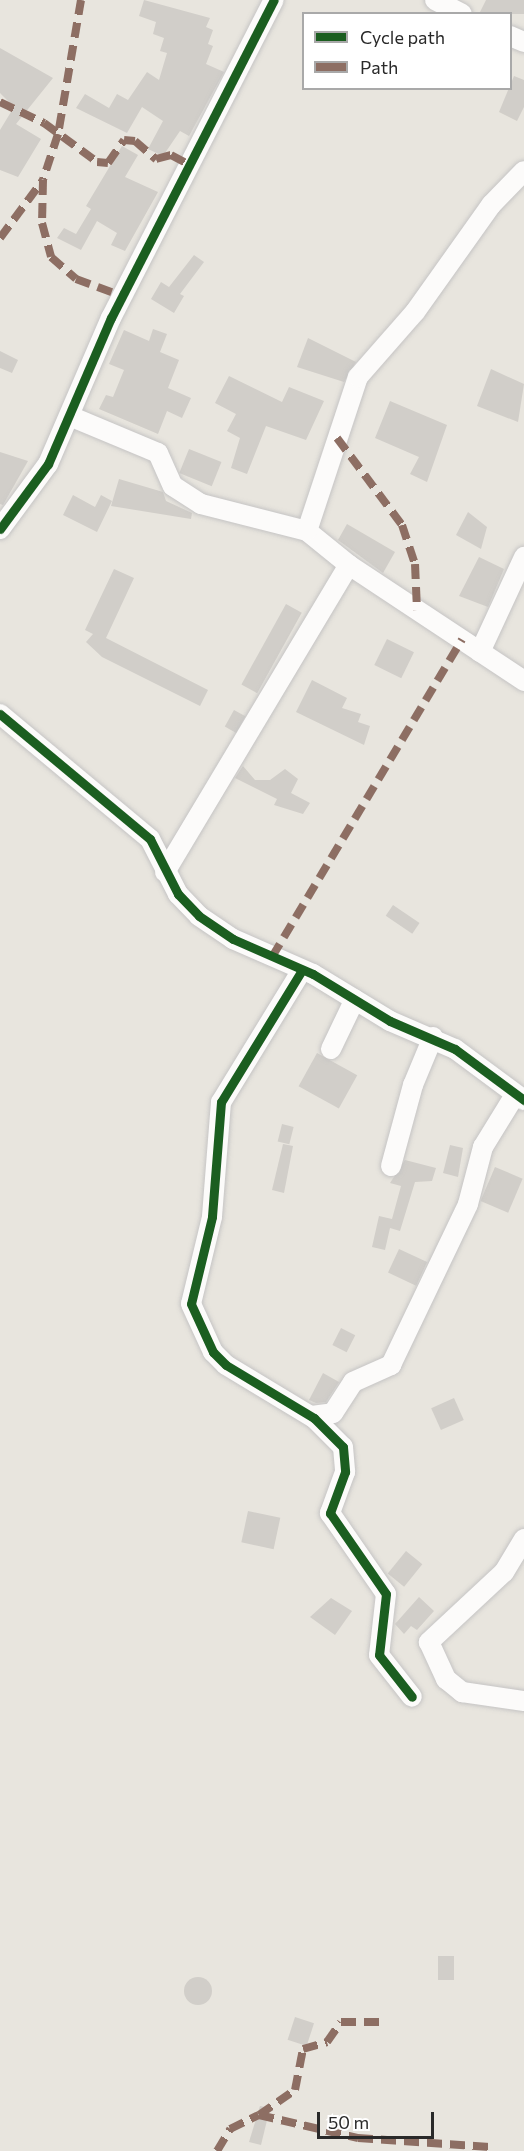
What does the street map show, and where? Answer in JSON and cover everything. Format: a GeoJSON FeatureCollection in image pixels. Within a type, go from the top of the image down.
{"type":"FeatureCollection","features":[{"type":"Feature","properties":{"kind":"street"},"geometry":{"type":"LineString","coordinates":[[0,529],[33,489],[72,417],[111,318],[274,0]]}},
{"type":"Feature","properties":{"kind":"street"},"geometry":{"type":"LineString","coordinates":[[435,0],[460,12]]}},
{"type":"Feature","properties":{"kind":"street"},"geometry":{"type":"LineString","coordinates":[[307,531],[358,377],[415,312],[491,205],[524,171]]}},
{"type":"Feature","properties":{"kind":"street"},"geometry":{"type":"LineString","coordinates":[[72,417],[158,453],[173,486],[192,500],[307,531],[349,565],[524,681]]}},
{"type":"Feature","properties":{"kind":"street"},"geometry":{"type":"LineString","coordinates":[[480,652],[524,557]]}},
{"type":"Feature","properties":{"kind":"street"},"geometry":{"type":"LineString","coordinates":[[165,872],[349,565]]}},
{"type":"Feature","properties":{"kind":"street"},"geometry":{"type":"LineString","coordinates":[[0,714],[150,839],[165,872],[199,916],[233,939],[302,970],[433,1037],[472,1060],[519,1098],[483,1147],[468,1204],[391,1365],[353,1382],[336,1411],[312,1416]]}},
{"type":"Feature","properties":{"kind":"street"},"geometry":{"type":"LineString","coordinates":[[302,970],[221,1102],[213,1208],[191,1304],[213,1352],[226,1365],[312,1416],[344,1447],[345,1472],[330,1513],[386,1594],[379,1655],[412,1697]]}},
{"type":"Feature","properties":{"kind":"street"},"geometry":{"type":"LineString","coordinates":[[331,1049],[355,999]]}},
{"type":"Feature","properties":{"kind":"street"},"geometry":{"type":"LineString","coordinates":[[391,1166],[413,1085],[433,1037]]}},
{"type":"Feature","properties":{"kind":"street"},"geometry":{"type":"LineString","coordinates":[[524,1539],[504,1572],[429,1642],[446,1679],[462,1692],[524,1701]]}},
{"type":"Feature","properties":{"kind":"building"},"geometry":{"type":"Polygon","coordinates":[[[144,0],[210,18],[206,27],[213,30],[208,44],[213,46],[206,64],[224,72],[189,136],[180,131],[163,156],[148,149],[163,121],[142,107],[127,133],[76,108],[85,94],[109,108],[117,94],[128,100],[147,72],[159,80],[167,53],[160,51],[164,38],[153,34],[156,22],[139,16],[144,0]]]}},
{"type":"Feature","properties":{"kind":"building"},"geometry":{"type":"Polygon","coordinates":[[[486,0],[524,0],[524,14],[480,12],[486,0]]]}},
{"type":"Feature","properties":{"kind":"building"},"geometry":{"type":"Polygon","coordinates":[[[0,48],[53,78],[16,124],[41,139],[18,177],[0,170],[0,130],[14,107],[0,93],[0,48]]]}},
{"type":"Feature","properties":{"kind":"building"},"geometry":{"type":"Polygon","coordinates":[[[514,76],[524,80],[524,107],[517,121],[499,112],[508,90],[512,90],[514,76]]]}},
{"type":"Feature","properties":{"kind":"building"},"geometry":{"type":"Polygon","coordinates":[[[122,146],[138,155],[125,177],[158,192],[125,251],[111,245],[117,233],[97,221],[81,250],[57,238],[64,228],[76,234],[91,209],[86,206],[122,146]]]}},
{"type":"Feature","properties":{"kind":"building"},"geometry":{"type":"Polygon","coordinates":[[[194,255],[204,262],[180,294],[184,296],[174,313],[151,299],[161,282],[169,287],[194,255]]]}},
{"type":"Feature","properties":{"kind":"building"},"geometry":{"type":"Polygon","coordinates":[[[153,329],[167,334],[160,352],[179,360],[168,388],[191,398],[182,418],[167,411],[158,434],[99,409],[106,395],[113,397],[124,370],[109,364],[124,330],[149,341],[153,329]]]}},
{"type":"Feature","properties":{"kind":"building"},"geometry":{"type":"Polygon","coordinates":[[[308,338],[356,362],[344,382],[297,367],[308,338]]]}},
{"type":"Feature","properties":{"kind":"building"},"geometry":{"type":"Polygon","coordinates":[[[0,351],[18,360],[12,373],[0,368],[0,351]]]}},
{"type":"Feature","properties":{"kind":"building"},"geometry":{"type":"Polygon","coordinates":[[[491,369],[524,384],[518,422],[477,406],[491,369]]]}},
{"type":"Feature","properties":{"kind":"building"},"geometry":{"type":"Polygon","coordinates":[[[229,376],[282,402],[289,387],[324,401],[306,440],[266,426],[247,474],[231,468],[240,438],[227,431],[236,414],[215,403],[229,376]]]}},
{"type":"Feature","properties":{"kind":"building"},"geometry":{"type":"Polygon","coordinates":[[[390,401],[447,425],[427,482],[410,474],[419,457],[375,438],[390,401]]]}},
{"type":"Feature","properties":{"kind":"building"},"geometry":{"type":"Polygon","coordinates":[[[189,449],[221,462],[212,486],[179,473],[189,449]]]}},
{"type":"Feature","properties":{"kind":"building"},"geometry":{"type":"Polygon","coordinates":[[[0,452],[28,461],[3,505],[0,504],[0,452]]]}},
{"type":"Feature","properties":{"kind":"building"},"geometry":{"type":"Polygon","coordinates":[[[119,479],[163,492],[166,501],[192,513],[191,519],[111,506],[119,479]]]}},
{"type":"Feature","properties":{"kind":"building"},"geometry":{"type":"Polygon","coordinates":[[[73,495],[95,507],[101,495],[112,501],[97,532],[63,515],[73,495]]]}},
{"type":"Feature","properties":{"kind":"building"},"geometry":{"type":"Polygon","coordinates":[[[468,512],[487,527],[481,549],[456,535],[468,512]]]}},
{"type":"Feature","properties":{"kind":"building"},"geometry":{"type":"Polygon","coordinates":[[[347,524],[395,552],[383,573],[338,540],[347,524]]]}},
{"type":"Feature","properties":{"kind":"building"},"geometry":{"type":"Polygon","coordinates":[[[479,557],[504,569],[488,607],[459,596],[479,557]]]}},
{"type":"Feature","properties":{"kind":"building"},"geometry":{"type":"Polygon","coordinates":[[[114,569],[134,578],[106,638],[208,690],[200,706],[102,657],[86,642],[93,634],[85,630],[114,569]]]}},
{"type":"Feature","properties":{"kind":"building"},"geometry":{"type":"Polygon","coordinates":[[[286,604],[302,613],[257,693],[241,684],[286,604]]]}},
{"type":"Feature","properties":{"kind":"building"},"geometry":{"type":"Polygon","coordinates":[[[387,639],[414,652],[401,678],[374,665],[387,639]]]}},
{"type":"Feature","properties":{"kind":"building"},"geometry":{"type":"Polygon","coordinates":[[[312,680],[347,698],[342,708],[361,714],[358,722],[370,726],[364,745],[296,712],[312,680]]]}},
{"type":"Feature","properties":{"kind":"building"},"geometry":{"type":"Polygon","coordinates":[[[234,710],[245,716],[236,733],[225,727],[234,710]]]}},
{"type":"Feature","properties":{"kind":"building"},"geometry":{"type":"Polygon","coordinates":[[[243,766],[255,780],[270,780],[285,769],[298,779],[291,793],[310,803],[303,814],[274,805],[277,799],[235,778],[243,766]]]}},
{"type":"Feature","properties":{"kind":"building"},"geometry":{"type":"Polygon","coordinates":[[[393,905],[420,923],[412,934],[386,916],[393,905]]]}},
{"type":"Feature","properties":{"kind":"building"},"geometry":{"type":"Polygon","coordinates":[[[317,1053],[357,1075],[339,1109],[299,1086],[317,1053]]]}},
{"type":"Feature","properties":{"kind":"building"},"geometry":{"type":"Polygon","coordinates":[[[282,1124],[294,1127],[289,1144],[278,1141],[282,1124]]]}},
{"type":"Feature","properties":{"kind":"building"},"geometry":{"type":"Polygon","coordinates":[[[283,1144],[293,1146],[284,1193],[272,1190],[283,1144]]]}},
{"type":"Feature","properties":{"kind":"building"},"geometry":{"type":"Polygon","coordinates":[[[450,1145],[463,1148],[458,1177],[443,1173],[450,1145]]]}},
{"type":"Feature","properties":{"kind":"building"},"geometry":{"type":"Polygon","coordinates":[[[405,1160],[436,1168],[432,1181],[415,1182],[400,1231],[390,1228],[385,1250],[372,1247],[379,1216],[392,1219],[401,1186],[390,1183],[405,1160]]]}},
{"type":"Feature","properties":{"kind":"building"},"geometry":{"type":"Polygon","coordinates":[[[495,1167],[523,1179],[508,1213],[481,1201],[495,1167]]]}},
{"type":"Feature","properties":{"kind":"building"},"geometry":{"type":"Polygon","coordinates":[[[399,1249],[427,1262],[416,1286],[388,1273],[399,1249]]]}},
{"type":"Feature","properties":{"kind":"building"},"geometry":{"type":"Polygon","coordinates":[[[341,1328],[355,1335],[347,1352],[332,1345],[341,1328]]]}},
{"type":"Feature","properties":{"kind":"building"},"geometry":{"type":"Polygon","coordinates":[[[323,1373],[339,1382],[326,1402],[316,1403],[309,1400],[323,1373]]]}},
{"type":"Feature","properties":{"kind":"building"},"geometry":{"type":"Polygon","coordinates":[[[454,1398],[464,1420],[441,1430],[431,1408],[454,1398]]]}},
{"type":"Feature","properties":{"kind":"building"},"geometry":{"type":"Polygon","coordinates":[[[248,1511],[280,1518],[274,1549],[241,1542],[248,1511]]]}},
{"type":"Feature","properties":{"kind":"building"},"geometry":{"type":"Polygon","coordinates":[[[406,1551],[422,1564],[404,1587],[388,1574],[406,1551]]]}},
{"type":"Feature","properties":{"kind":"building"},"geometry":{"type":"Polygon","coordinates":[[[419,1597],[434,1611],[417,1630],[411,1626],[404,1634],[395,1624],[419,1597]]]}},
{"type":"Feature","properties":{"kind":"building"},"geometry":{"type":"Polygon","coordinates":[[[331,1598],[352,1611],[335,1635],[310,1617],[331,1598]]]}},
{"type":"Feature","properties":{"kind":"building"},"geometry":{"type":"Polygon","coordinates":[[[438,1956],[454,1956],[454,1980],[438,1980],[438,1956]]]}},
{"type":"Feature","properties":{"kind":"building"},"geometry":{"type":"Polygon","coordinates":[[[198,1977],[208,1981],[212,1991],[208,2001],[198,2005],[188,2001],[184,1991],[188,1981],[198,1977]]]}},
{"type":"Feature","properties":{"kind":"building"},"geometry":{"type":"Polygon","coordinates":[[[295,2017],[314,2023],[307,2046],[288,2040],[295,2017]]]}},
{"type":"Feature","properties":{"kind":"building"},"geometry":{"type":"Polygon","coordinates":[[[260,2106],[270,2108],[261,2145],[249,2142],[260,2106]]]}},
{"type":"Feature","properties":{"kind":"marked path"},"geometry":{"type":"LineString","coordinates":[[81,0],[58,134],[43,180],[42,223],[51,257],[76,279],[125,297]]}},
{"type":"Feature","properties":{"kind":"marked path"},"geometry":{"type":"LineString","coordinates":[[0,102],[44,123],[97,162],[108,163],[124,140],[135,141],[156,159],[171,155],[192,166]]}},
{"type":"Feature","properties":{"kind":"marked path"},"geometry":{"type":"LineString","coordinates":[[0,238],[43,180]]}},
{"type":"Feature","properties":{"kind":"marked path"},"geometry":{"type":"LineString","coordinates":[[337,438],[402,525],[415,564],[417,610]]}},
{"type":"Feature","properties":{"kind":"marked path"},"geometry":{"type":"LineString","coordinates":[[272,957],[462,639]]}},
{"type":"Feature","properties":{"kind":"marked path"},"geometry":{"type":"LineString","coordinates":[[259,2115],[295,2090],[303,2049],[327,2042],[341,2022],[382,2022]]}},
{"type":"Feature","properties":{"kind":"marked path"},"geometry":{"type":"LineString","coordinates":[[217,2151],[230,2129],[259,2115],[358,2138],[490,2147]]}},
{"type":"Feature","properties":{"kind":"cycle path"},"geometry":{"type":"LineString","coordinates":[[0,529],[48,464],[111,318],[274,0]]}},
{"type":"Feature","properties":{"kind":"cycle path"},"geometry":{"type":"LineString","coordinates":[[0,714],[150,839],[178,894],[199,916],[233,939],[313,974],[390,1021],[455,1049],[524,1100]]}},
{"type":"Feature","properties":{"kind":"cycle path"},"geometry":{"type":"LineString","coordinates":[[302,970],[221,1102],[212,1217],[191,1304],[213,1352],[226,1365],[314,1418],[343,1447],[345,1472],[330,1513],[386,1594],[379,1655],[412,1697]]}}]}
